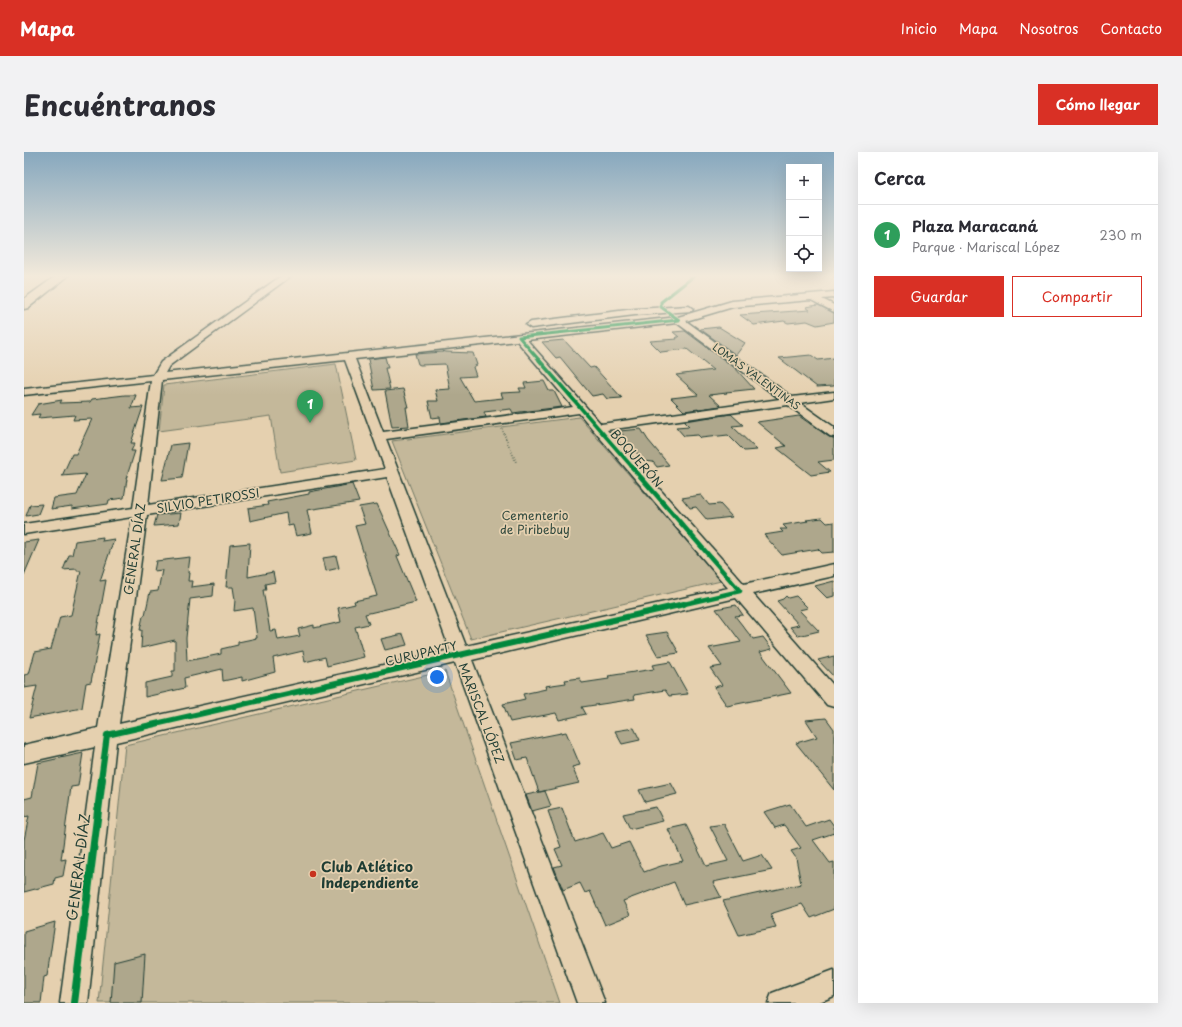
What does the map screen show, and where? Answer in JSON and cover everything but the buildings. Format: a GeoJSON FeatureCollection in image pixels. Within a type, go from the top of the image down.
{"type":"FeatureCollection","features":[{"type":"Feature","properties":{"kind":"street","name":"GENERAL DÍAZ"},"geometry":{"type":"LineString","coordinates":[[74,1003],[107,735],[140,511],[157,377],[165,364],[232,316]]}},
{"type":"Feature","properties":{"kind":"street"},"geometry":{"type":"LineString","coordinates":[[24,392],[377,353],[520,332],[614,316]]}},
{"type":"Feature","properties":{"kind":"street"},"geometry":{"type":"LineString","coordinates":[[520,332],[680,320],[694,316]]}},
{"type":"Feature","properties":{"kind":"street","name":"LOMAS VALENTINAS"},"geometry":{"type":"LineString","coordinates":[[680,320],[834,433]]}},
{"type":"Feature","properties":{"kind":"street"},"geometry":{"type":"LineString","coordinates":[[377,353],[400,344],[501,330]]}},
{"type":"Feature","properties":{"kind":"street","name":"BOQUERÓN"},"geometry":{"type":"LineString","coordinates":[[520,332],[598,428],[834,699]]}},
{"type":"Feature","properties":{"kind":"street","name":"MARISCAL LÓPEZ"},"geometry":{"type":"LineString","coordinates":[[349,356],[591,1003]]}},
{"type":"Feature","properties":{"kind":"street"},"geometry":{"type":"LineString","coordinates":[[598,428],[834,395]]}},
{"type":"Feature","properties":{"kind":"street"},"geometry":{"type":"LineString","coordinates":[[379,436],[582,409]]}},
{"type":"Feature","properties":{"kind":"street","name":"SILVIO PETIROSSI"},"geometry":{"type":"LineString","coordinates":[[24,529],[392,472]]}},
{"type":"Feature","properties":{"kind":"street","name":"CURUPAYTY"},"geometry":{"type":"LineString","coordinates":[[24,754],[834,570]]}},
{"type":"Feature","properties":{"kind":"street"},"geometry":{"type":"LineString","coordinates":[[782,1003],[834,983]]}},
{"type":"Feature","properties":{"kind":"path"},"geometry":{"type":"LineString","coordinates":[[498,420],[516,462]]}},
{"type":"Feature","properties":{"kind":"green space"},"geometry":{"type":"Polygon","coordinates":[[[336,364],[356,460],[280,472],[271,416],[159,431],[164,385],[336,364]]]}},
{"type":"Feature","properties":{"kind":"green space","name":"Cementerio de Piribebuy"},"geometry":{"type":"Polygon","coordinates":[[[579,417],[721,581],[471,639],[392,441],[579,417]]]}},
{"type":"Feature","properties":{"kind":"green space","name":"Club Atlético Independiente"},"geometry":{"type":"Polygon","coordinates":[[[445,671],[560,1003],[99,1003],[125,745],[445,671]]]}},
{"type":"Feature","properties":{"kind":"cycle path"},"geometry":{"type":"LineString","coordinates":[[673,316],[679,320]]}},
{"type":"Feature","properties":{"kind":"cycle path"},"geometry":{"type":"LineString","coordinates":[[519,337],[679,320]]}},
{"type":"Feature","properties":{"kind":"cycle path"},"geometry":{"type":"LineString","coordinates":[[74,1003],[107,735],[740,591],[519,337]]}},
{"type":"Feature","properties":{"kind":"place","name":"Plaza Maracaná"},"geometry":{"type":"Point","coordinates":[310,423]}},
{"type":"Feature","properties":{"kind":"place","name":"Club Atlético Independiente"},"geometry":{"type":"Point","coordinates":[313,874]}}]}
